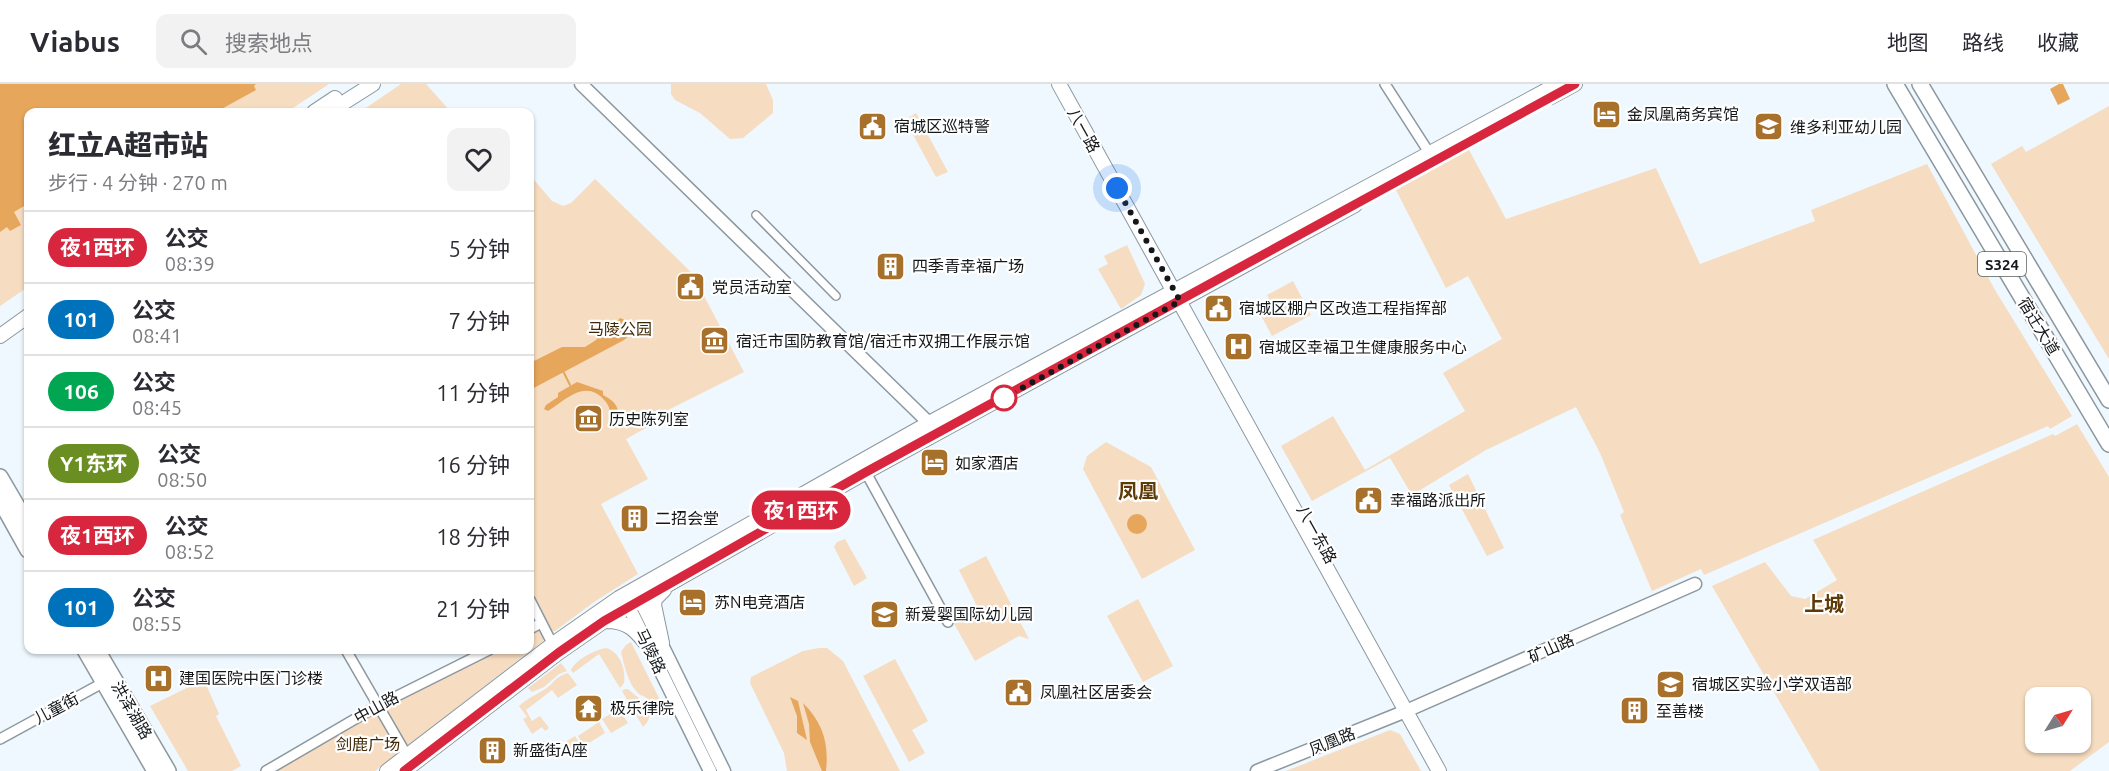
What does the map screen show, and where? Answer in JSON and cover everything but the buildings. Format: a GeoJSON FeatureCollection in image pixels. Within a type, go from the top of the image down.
{"type":"FeatureCollection","features":[{"type":"Feature","properties":{"kind":"main road"},"geometry":{"type":"LineString","coordinates":[[320,108],[357,84]]}},
{"type":"Feature","properties":{"kind":"main road"},"geometry":{"type":"LineString","coordinates":[[336,108],[373,84]]}},
{"type":"Feature","properties":{"kind":"main road","name":"八一路"},"geometry":{"type":"LineString","coordinates":[[1059,84],[1181,295]]}},
{"type":"Feature","properties":{"kind":"main road","name":"八一路"},"geometry":{"type":"LineString","coordinates":[[1069,84],[1181,295]]}},
{"type":"Feature","properties":{"kind":"main road"},"geometry":{"type":"LineString","coordinates":[[556,649],[604,621],[632,598],[672,583],[863,467],[929,423],[1181,295],[1558,84]]}},
{"type":"Feature","properties":{"kind":"main road"},"geometry":{"type":"LineString","coordinates":[[387,771],[408,764],[556,649],[632,598],[863,467],[1575,84]]}},
{"type":"Feature","properties":{"kind":"main road","name":"宿迁大道"},"geometry":{"type":"LineString","coordinates":[[1895,84],[2109,444]]}},
{"type":"Feature","properties":{"kind":"main road","name":"宿迁大道"},"geometry":{"type":"LineString","coordinates":[[1920,84],[2109,400]]}},
{"type":"Feature","properties":{"kind":"main road","name":"八一东路"},"geometry":{"type":"LineString","coordinates":[[1181,295],[1410,709],[1448,771]]}},
{"type":"Feature","properties":{"kind":"main road"},"geometry":{"type":"LineString","coordinates":[[0,325],[24,308]]}},
{"type":"Feature","properties":{"kind":"main road"},"geometry":{"type":"LineString","coordinates":[[0,336],[24,319]]}},
{"type":"Feature","properties":{"kind":"main road"},"geometry":{"type":"LineString","coordinates":[[0,477],[24,518]]}},
{"type":"Feature","properties":{"kind":"main road"},"geometry":{"type":"LineString","coordinates":[[0,500],[24,543]]}},
{"type":"Feature","properties":{"kind":"main road"},"geometry":{"type":"LineString","coordinates":[[656,646],[655,599],[672,583]]}},
{"type":"Feature","properties":{"kind":"main road"},"geometry":{"type":"LineString","coordinates":[[604,621],[621,622],[656,646]]}},
{"type":"Feature","properties":{"kind":"main road","name":"洪泽湖路"},"geometry":{"type":"LineString","coordinates":[[88,654],[168,771]]}},
{"type":"Feature","properties":{"kind":"main road","name":"洪泽湖路"},"geometry":{"type":"LineString","coordinates":[[99,654],[108,680],[155,771]]}},
{"type":"Feature","properties":{"kind":"main road","name":"八一东路"},"geometry":{"type":"LineString","coordinates":[[1410,709],[1439,771]]}},
{"type":"Feature","properties":{"kind":"street"},"geometry":{"type":"LineString","coordinates":[[581,84],[929,423]]}},
{"type":"Feature","properties":{"kind":"street"},"geometry":{"type":"LineString","coordinates":[[1385,84],[1430,154]]}},
{"type":"Feature","properties":{"kind":"street"},"geometry":{"type":"LineString","coordinates":[[756,215],[836,296]]}},
{"type":"Feature","properties":{"kind":"street"},"geometry":{"type":"LineString","coordinates":[[863,467],[948,622]]}},
{"type":"Feature","properties":{"kind":"street","name":"矿山路"},"geometry":{"type":"LineString","coordinates":[[1410,709],[1695,584]]}},
{"type":"Feature","properties":{"kind":"street","name":"马陵路"},"geometry":{"type":"LineString","coordinates":[[632,598],[724,771]]}},
{"type":"Feature","properties":{"kind":"street"},"geometry":{"type":"LineString","coordinates":[[534,608],[556,649]]}},
{"type":"Feature","properties":{"kind":"street"},"geometry":{"type":"LineString","coordinates":[[534,627],[541,623]]}},
{"type":"Feature","properties":{"kind":"street","name":"马陵路"},"geometry":{"type":"LineString","coordinates":[[656,646],[710,771]]}},
{"type":"Feature","properties":{"kind":"street"},"geometry":{"type":"LineString","coordinates":[[348,654],[379,705],[408,764]]}},
{"type":"Feature","properties":{"kind":"street","name":"中山路"},"geometry":{"type":"LineString","coordinates":[[266,771],[379,705],[481,654]]}},
{"type":"Feature","properties":{"kind":"street","name":"儿童街"},"geometry":{"type":"LineString","coordinates":[[0,738],[108,680]]}},
{"type":"Feature","properties":{"kind":"street","name":"凤凰路"},"geometry":{"type":"LineString","coordinates":[[1257,771],[1410,709]]}},
{"type":"Feature","properties":{"kind":"green space"},"geometry":{"type":"Polygon","coordinates":[[[0,84],[329,84],[293,108],[24,108],[24,290],[0,306],[0,84]]]}},
{"type":"Feature","properties":{"kind":"green space"},"geometry":{"type":"Polygon","coordinates":[[[401,84],[426,84],[447,108],[366,108],[401,84]]]}},
{"type":"Feature","properties":{"kind":"green space"},"geometry":{"type":"Polygon","coordinates":[[[671,84],[766,84],[773,100],[773,113],[743,138],[730,139],[700,113],[675,100],[671,94],[671,84]]]}},
{"type":"Feature","properties":{"kind":"green space"},"geometry":{"type":"Polygon","coordinates":[[[2109,106],[2109,359],[1991,164],[2022,146],[2026,152],[2109,106]]]}},
{"type":"Feature","properties":{"kind":"green space"},"geometry":{"type":"Polygon","coordinates":[[[916,113],[948,172],[936,177],[905,120],[916,113]]]}},
{"type":"Feature","properties":{"kind":"green space"},"geometry":{"type":"Polygon","coordinates":[[[1469,150],[1506,219],[1656,168],[1700,264],[1815,221],[1811,210],[1927,164],[1995,290],[2072,416],[2050,429],[2048,426],[1704,575],[1701,569],[1652,591],[1620,515],[1624,512],[1600,453],[1576,407],[1486,450],[1412,495],[1390,458],[1312,501],[1281,446],[1333,416],[1365,470],[1465,411],[1443,373],[1502,339],[1468,276],[1446,288],[1396,190],[1469,150]]]}},
{"type":"Feature","properties":{"kind":"green space","name":"马陵公园"},"geometry":{"type":"Polygon","coordinates":[[[595,179],[692,273],[744,372],[660,414],[662,419],[626,439],[648,479],[601,504],[638,574],[594,602],[555,631],[550,631],[534,599],[534,180],[552,201],[563,206],[571,203],[595,179]]]}},
{"type":"Feature","properties":{"kind":"green space"},"geometry":{"type":"Polygon","coordinates":[[[1127,245],[1145,284],[1141,295],[1121,309],[1098,269],[1108,264],[1104,256],[1127,245]]]}},
{"type":"Feature","properties":{"kind":"green space"},"geometry":{"type":"Polygon","coordinates":[[[1293,281],[1311,315],[1272,336],[1258,310],[1265,306],[1263,302],[1269,299],[1267,295],[1293,281]]]}},
{"type":"Feature","properties":{"kind":"green space"},"geometry":{"type":"Polygon","coordinates":[[[2077,424],[2109,477],[2109,742],[2070,771],[1820,771],[1712,586],[1765,562],[1791,596],[1805,599],[1837,580],[1813,540],[2053,434],[2055,436],[2077,424]]]}},
{"type":"Feature","properties":{"kind":"green space"},"geometry":{"type":"Polygon","coordinates":[[[1106,442],[1151,467],[1195,550],[1142,579],[1083,469],[1087,456],[1106,442]]]}},
{"type":"Feature","properties":{"kind":"green space"},"geometry":{"type":"Polygon","coordinates":[[[1468,474],[1504,548],[1487,556],[1449,485],[1468,474]]]}},
{"type":"Feature","properties":{"kind":"green space"},"geometry":{"type":"Polygon","coordinates":[[[845,539],[867,578],[854,586],[834,547],[837,542],[845,539]]]}},
{"type":"Feature","properties":{"kind":"green space"},"geometry":{"type":"Polygon","coordinates":[[[986,556],[1029,639],[1019,636],[975,661],[952,620],[978,608],[959,570],[986,556]]]}},
{"type":"Feature","properties":{"kind":"green space"},"geometry":{"type":"Polygon","coordinates":[[[1138,599],[1173,666],[1143,682],[1107,616],[1138,599]]]}},
{"type":"Feature","properties":{"kind":"green space","name":"剑鹿广场"},"geometry":{"type":"Polygon","coordinates":[[[539,629],[542,632],[543,641],[534,648],[534,631],[539,629]]]}},
{"type":"Feature","properties":{"kind":"green space"},"geometry":{"type":"Polygon","coordinates":[[[631,642],[667,714],[656,710],[631,684],[621,652],[631,642]]]}},
{"type":"Feature","properties":{"kind":"green space"},"geometry":{"type":"Polygon","coordinates":[[[606,648],[615,653],[623,667],[624,683],[620,688],[599,654],[573,673],[571,670],[586,656],[606,648]]]}},
{"type":"Feature","properties":{"kind":"green space"},"geometry":{"type":"Polygon","coordinates":[[[827,648],[843,661],[900,771],[787,771],[784,753],[750,683],[751,677],[803,651],[827,648]]]}},
{"type":"Feature","properties":{"kind":"green space","name":"剑鹿广场"},"geometry":{"type":"Polygon","coordinates":[[[486,654],[526,654],[375,771],[273,771],[385,703],[486,654]]]}},
{"type":"Feature","properties":{"kind":"green space"},"geometry":{"type":"Polygon","coordinates":[[[895,659],[928,721],[912,730],[925,753],[909,762],[863,676],[895,659]]]}},
{"type":"Feature","properties":{"kind":"green space"},"geometry":{"type":"Polygon","coordinates":[[[561,663],[567,671],[559,674],[544,687],[532,692],[528,688],[561,663]]]}},
{"type":"Feature","properties":{"kind":"green space"},"geometry":{"type":"Polygon","coordinates":[[[568,673],[577,685],[558,698],[552,690],[526,710],[532,721],[540,716],[549,728],[545,731],[542,727],[532,734],[523,719],[527,717],[519,706],[547,688],[560,676],[568,673]]]}},
{"type":"Feature","properties":{"kind":"green space"},"geometry":{"type":"Polygon","coordinates":[[[201,681],[205,682],[219,714],[216,716],[241,766],[232,771],[188,771],[150,706],[201,681]]]}},
{"type":"Feature","properties":{"kind":"green space"},"geometry":{"type":"Polygon","coordinates":[[[625,689],[637,697],[649,711],[648,721],[643,727],[622,691],[625,689]]]}},
{"type":"Feature","properties":{"kind":"green space"},"geometry":{"type":"Polygon","coordinates":[[[619,709],[628,723],[611,733],[602,719],[619,709]]]}},
{"type":"Feature","properties":{"kind":"green space"},"geometry":{"type":"Polygon","coordinates":[[[599,722],[605,733],[584,746],[578,736],[599,722]]]}},
{"type":"Feature","properties":{"kind":"green space"},"geometry":{"type":"Polygon","coordinates":[[[1390,730],[1400,734],[1421,771],[1286,771],[1390,730]]]}},
{"type":"Feature","properties":{"kind":"green space"},"geometry":{"type":"Polygon","coordinates":[[[575,736],[585,752],[574,759],[564,743],[575,736]]]}},
{"type":"Feature","properties":{"kind":"shaded area"},"geometry":{"type":"Polygon","coordinates":[[[0,84],[256,84],[254,86],[256,90],[223,108],[24,108],[24,206],[14,212],[21,225],[10,231],[7,227],[0,232],[0,84]]]}},
{"type":"Feature","properties":{"kind":"shaded area"},"geometry":{"type":"Polygon","coordinates":[[[2063,84],[2070,99],[2058,105],[2050,89],[2063,84]]]}},
{"type":"Feature","properties":{"kind":"shaded area"},"geometry":{"type":"Polygon","coordinates":[[[620,318],[630,322],[634,331],[624,340],[534,388],[534,361],[562,347],[585,347],[596,340],[601,332],[611,328],[620,318]]]}},
{"type":"Feature","properties":{"kind":"shaded area"},"geometry":{"type":"Polygon","coordinates":[[[577,382],[603,391],[603,395],[611,400],[618,410],[617,424],[614,424],[606,402],[591,391],[576,393],[548,411],[544,409],[558,397],[558,393],[577,382]]]}},
{"type":"Feature","properties":{"kind":"shaded area"},"geometry":{"type":"Polygon","coordinates":[[[1137,514],[1144,517],[1147,524],[1144,531],[1137,534],[1130,531],[1127,524],[1130,517],[1137,514]]]}},
{"type":"Feature","properties":{"kind":"shaded area"},"geometry":{"type":"Polygon","coordinates":[[[790,697],[798,701],[807,740],[797,733],[797,716],[790,697]]]}},
{"type":"Feature","properties":{"kind":"shaded area"},"geometry":{"type":"Polygon","coordinates":[[[803,703],[815,718],[823,734],[826,771],[822,771],[810,742],[809,724],[803,703]]]}},
{"type":"Feature","properties":{"kind":"waterway"},"geometry":{"type":"LineString","coordinates":[[563,371],[570,385]]}},
{"type":"Feature","properties":{"kind":"bus line","name":"夜1西环"},"geometry":{"type":"LineString","coordinates":[[404,771],[558,653],[604,621],[866,472],[1575,84]]}},
{"type":"Feature","properties":{"kind":"place","name":"金凤凰商务宾馆"},"geometry":{"type":"Point","coordinates":[1606,114]}},
{"type":"Feature","properties":{"kind":"place","name":"宿城区巡特警"},"geometry":{"type":"Point","coordinates":[873,126]}},
{"type":"Feature","properties":{"kind":"place","name":"维多利亚幼儿园"},"geometry":{"type":"Point","coordinates":[1769,127]}},
{"type":"Feature","properties":{"kind":"place","name":"四季青幸福广场"},"geometry":{"type":"Point","coordinates":[891,266]}},
{"type":"Feature","properties":{"kind":"place","name":"党员活动室"},"geometry":{"type":"Point","coordinates":[691,287]}},
{"type":"Feature","properties":{"kind":"place","name":"宿城区棚户区改造工程指挥部"},"geometry":{"type":"Point","coordinates":[1218,308]}},
{"type":"Feature","properties":{"kind":"place","name":"宿迁市国防教育馆/宿迁市双拥工作展示馆"},"geometry":{"type":"Point","coordinates":[715,341]}},
{"type":"Feature","properties":{"kind":"place","name":"宿城区幸福卫生健康服务中心"},"geometry":{"type":"Point","coordinates":[1238,347]}},
{"type":"Feature","properties":{"kind":"place","name":"历史陈列室"},"geometry":{"type":"Point","coordinates":[588,419]}},
{"type":"Feature","properties":{"kind":"place","name":"如家酒店"},"geometry":{"type":"Point","coordinates":[934,463]}},
{"type":"Feature","properties":{"kind":"place","name":"幸福路派出所"},"geometry":{"type":"Point","coordinates":[1369,500]}},
{"type":"Feature","properties":{"kind":"place","name":"二招会堂"},"geometry":{"type":"Point","coordinates":[634,518]}},
{"type":"Feature","properties":{"kind":"place","name":"苏N电竞酒店"},"geometry":{"type":"Point","coordinates":[693,602]}},
{"type":"Feature","properties":{"kind":"place","name":"新爱婴国际幼儿园"},"geometry":{"type":"Point","coordinates":[884,614]}},
{"type":"Feature","properties":{"kind":"place","name":"建国医院中医门诊楼"},"geometry":{"type":"Point","coordinates":[158,678]}},
{"type":"Feature","properties":{"kind":"place","name":"宿城区实验小学双语部"},"geometry":{"type":"Point","coordinates":[1671,684]}},
{"type":"Feature","properties":{"kind":"place","name":"凤凰社区居委会"},"geometry":{"type":"Point","coordinates":[1019,692]}},
{"type":"Feature","properties":{"kind":"place","name":"极乐律院"},"geometry":{"type":"Point","coordinates":[589,708]}},
{"type":"Feature","properties":{"kind":"place","name":"至善楼"},"geometry":{"type":"Point","coordinates":[1635,711]}},
{"type":"Feature","properties":{"kind":"place","name":"新盛街A座"},"geometry":{"type":"Point","coordinates":[492,750]}},
{"type":"Feature","properties":{"kind":"district","name":"凤凰"},"geometry":{"type":"Point","coordinates":[1138,490]}},
{"type":"Feature","properties":{"kind":"district","name":"上城"},"geometry":{"type":"Point","coordinates":[1824,603]}},
{"type":"Feature","properties":{"kind":"route"},"geometry":{"type":"LineString","coordinates":[[1004,398],[1180,301],[1117,188]]}}]}
